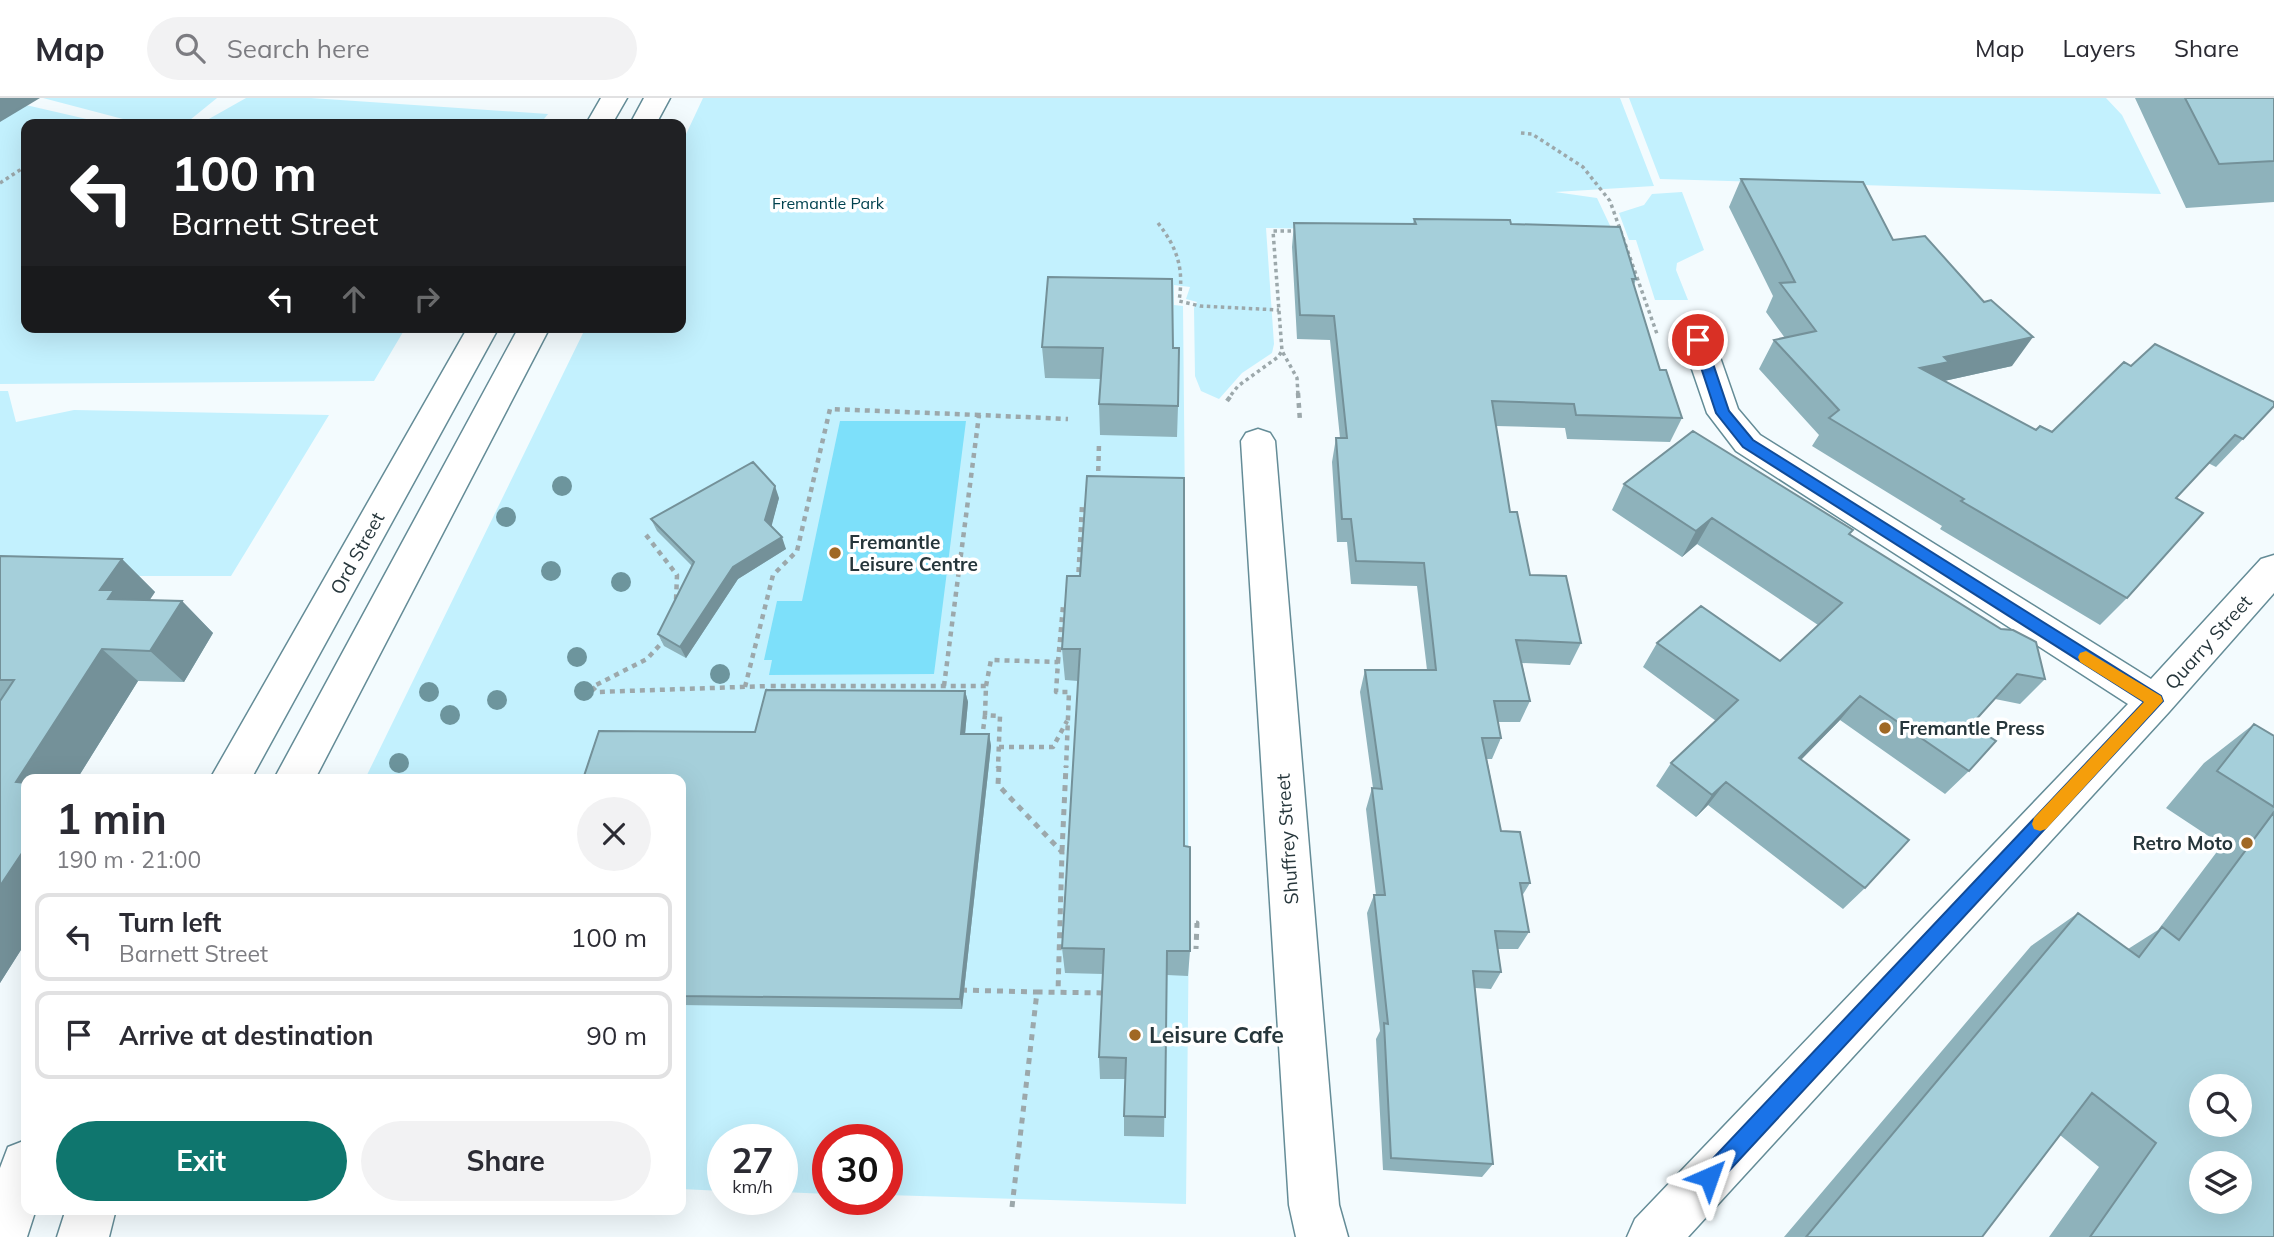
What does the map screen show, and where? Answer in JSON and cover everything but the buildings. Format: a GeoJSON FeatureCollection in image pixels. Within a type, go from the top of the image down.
{"type":"FeatureCollection","features":[{"type":"Feature","properties":{"kind":"street"},"geometry":{"type":"LineString","coordinates":[[602,119],[614,98]]}},
{"type":"Feature","properties":{"kind":"street"},"geometry":{"type":"LineString","coordinates":[[646,119],[657,98]]}},
{"type":"Feature","properties":{"kind":"street","name":"Ord Street"},"geometry":{"type":"LineString","coordinates":[[233,774],[481,333]]}},
{"type":"Feature","properties":{"kind":"street"},"geometry":{"type":"LineString","coordinates":[[298,774],[532,333]]}},
{"type":"Feature","properties":{"kind":"street"},"geometry":{"type":"LineString","coordinates":[[1698,340],[1723,413],[1748,443],[2155,701]]}},
{"type":"Feature","properties":{"kind":"street","name":"Shuffrey Street"},"geometry":{"type":"LineString","coordinates":[[1258,441],[1314,1205],[1322,1237]]}},
{"type":"Feature","properties":{"kind":"street","name":"Quarry Street"},"geometry":{"type":"LineString","coordinates":[[1653,1237],[2155,701],[2274,569]]}},
{"type":"Feature","properties":{"kind":"street"},"geometry":{"type":"LineString","coordinates":[[83,1237],[89,1215]]}},
{"type":"Feature","properties":{"kind":"path"},"geometry":{"type":"LineString","coordinates":[[1521,133],[1532,134],[1583,167],[1610,201],[1657,334]]}},
{"type":"Feature","properties":{"kind":"path"},"geometry":{"type":"LineString","coordinates":[[0,183],[21,169]]}},
{"type":"Feature","properties":{"kind":"path"},"geometry":{"type":"LineString","coordinates":[[1158,223],[1177,246],[1183,280],[1178,301],[1200,306],[1279,310]]}},
{"type":"Feature","properties":{"kind":"path"},"geometry":{"type":"LineString","coordinates":[[1300,231],[1273,230],[1282,351],[1297,378],[1300,421]]}},
{"type":"Feature","properties":{"kind":"path"},"geometry":{"type":"LineString","coordinates":[[1613,238],[1625,238]]}},
{"type":"Feature","properties":{"kind":"path"},"geometry":{"type":"LineString","coordinates":[[1227,401],[1238,386],[1278,357],[1282,351]]}},
{"type":"Feature","properties":{"kind":"path"},"geometry":{"type":"LineString","coordinates":[[744,687],[773,575],[797,551],[830,409],[1068,419]]}},
{"type":"Feature","properties":{"kind":"path"},"geometry":{"type":"LineString","coordinates":[[944,686],[979,415]]}},
{"type":"Feature","properties":{"kind":"path"},"geometry":{"type":"LineString","coordinates":[[1098,492],[1099,443]]}},
{"type":"Feature","properties":{"kind":"path"},"geometry":{"type":"LineString","coordinates":[[1077,584],[1082,506],[1098,505]]}},
{"type":"Feature","properties":{"kind":"path"},"geometry":{"type":"LineString","coordinates":[[646,535],[677,575],[674,607]]}},
{"type":"Feature","properties":{"kind":"path"},"geometry":{"type":"LineString","coordinates":[[1058,992],[1069,692],[1056,692],[1063,606],[1077,598]]}},
{"type":"Feature","properties":{"kind":"path"},"geometry":{"type":"LineString","coordinates":[[673,631],[647,659],[592,687],[597,691],[769,686],[986,686]]}},
{"type":"Feature","properties":{"kind":"path"},"geometry":{"type":"LineString","coordinates":[[1060,645],[1068,645]]}},
{"type":"Feature","properties":{"kind":"path"},"geometry":{"type":"LineString","coordinates":[[980,752],[991,660],[1058,662]]}},
{"type":"Feature","properties":{"kind":"path"},"geometry":{"type":"LineString","coordinates":[[766,698],[769,686]]}},
{"type":"Feature","properties":{"kind":"path"},"geometry":{"type":"LineString","coordinates":[[985,715],[1000,716],[998,785],[1062,852]]}},
{"type":"Feature","properties":{"kind":"path"},"geometry":{"type":"LineString","coordinates":[[999,747],[1053,747],[1068,719]]}},
{"type":"Feature","properties":{"kind":"path"},"geometry":{"type":"LineString","coordinates":[[1177,922],[1197,923],[1196,949]]}},
{"type":"Feature","properties":{"kind":"path"},"geometry":{"type":"LineString","coordinates":[[949,990],[1117,993]]}},
{"type":"Feature","properties":{"kind":"path"},"geometry":{"type":"LineString","coordinates":[[1012,1207],[1037,992]]}},
{"type":"Feature","properties":{"kind":"green space"},"geometry":{"type":"Polygon","coordinates":[[[43,98],[217,98],[191,119],[123,119],[43,98]]]}},
{"type":"Feature","properties":{"kind":"green space"},"geometry":{"type":"Polygon","coordinates":[[[246,98],[311,98],[548,114],[544,119],[209,119],[246,98]]]}},
{"type":"Feature","properties":{"kind":"green space","name":"Fremantle Leisure Centre"},"geometry":{"type":"Polygon","coordinates":[[[703,98],[1620,98],[1654,186],[1555,192],[1597,198],[1614,234],[1266,228],[1274,344],[1272,353],[1242,373],[1219,399],[1201,391],[1195,376],[1194,308],[1197,302],[1186,299],[1190,287],[1174,285],[1174,305],[1183,306],[1189,922],[1186,1204],[903,1195],[903,1124],[812,1124],[812,1193],[798,1193],[798,1124],[707,1124],[707,1190],[686,1189],[686,774],[367,774],[583,333],[686,333],[686,134],[703,98]]]}},
{"type":"Feature","properties":{"kind":"green space"},"geometry":{"type":"Polygon","coordinates":[[[1629,98],[2106,98],[2122,115],[2161,194],[1660,179],[1629,98]]]}},
{"type":"Feature","properties":{"kind":"green space"},"geometry":{"type":"Polygon","coordinates":[[[0,99],[86,119],[21,119],[21,333],[402,333],[374,381],[0,384],[0,99]]]}},
{"type":"Feature","properties":{"kind":"green space"},"geometry":{"type":"Polygon","coordinates":[[[1682,192],[1704,250],[1677,263],[1676,270],[1688,300],[1655,300],[1636,240],[1629,240],[1619,213],[1644,205],[1652,194],[1682,192]]]}},
{"type":"Feature","properties":{"kind":"green space"},"geometry":{"type":"Polygon","coordinates":[[[0,391],[8,391],[16,422],[74,410],[329,415],[231,576],[0,576],[0,391]]]}},
{"type":"Feature","properties":{"kind":"water"},"geometry":{"type":"Polygon","coordinates":[[[840,421],[966,421],[934,674],[769,675],[772,660],[764,660],[777,601],[802,601],[840,421]]]}},
{"type":"Feature","properties":{"kind":"slow traffic"},"geometry":{"type":"LineString","coordinates":[[2040,824],[2155,701],[2086,657]]}},
{"type":"Feature","properties":{"kind":"place","name":"Fremantle Leisure Centre"},"geometry":{"type":"Point","coordinates":[835,553]}},
{"type":"Feature","properties":{"kind":"place","name":"Fremantle Press"},"geometry":{"type":"Point","coordinates":[1885,728]}},
{"type":"Feature","properties":{"kind":"place","name":"Retro Moto"},"geometry":{"type":"Point","coordinates":[2247,843]}},
{"type":"Feature","properties":{"kind":"place","name":"Leisure Cafe"},"geometry":{"type":"Point","coordinates":[1135,1035]}},
{"type":"Feature","properties":{"kind":"route"},"geometry":{"type":"LineString","coordinates":[[1698,340],[1723,413],[1748,443],[2155,701],[1709,1177]]}},
{"type":"Feature","properties":{"kind":"park label","name":"Fremantle Park"},"geometry":{"type":"Point","coordinates":[828,203]}}]}
